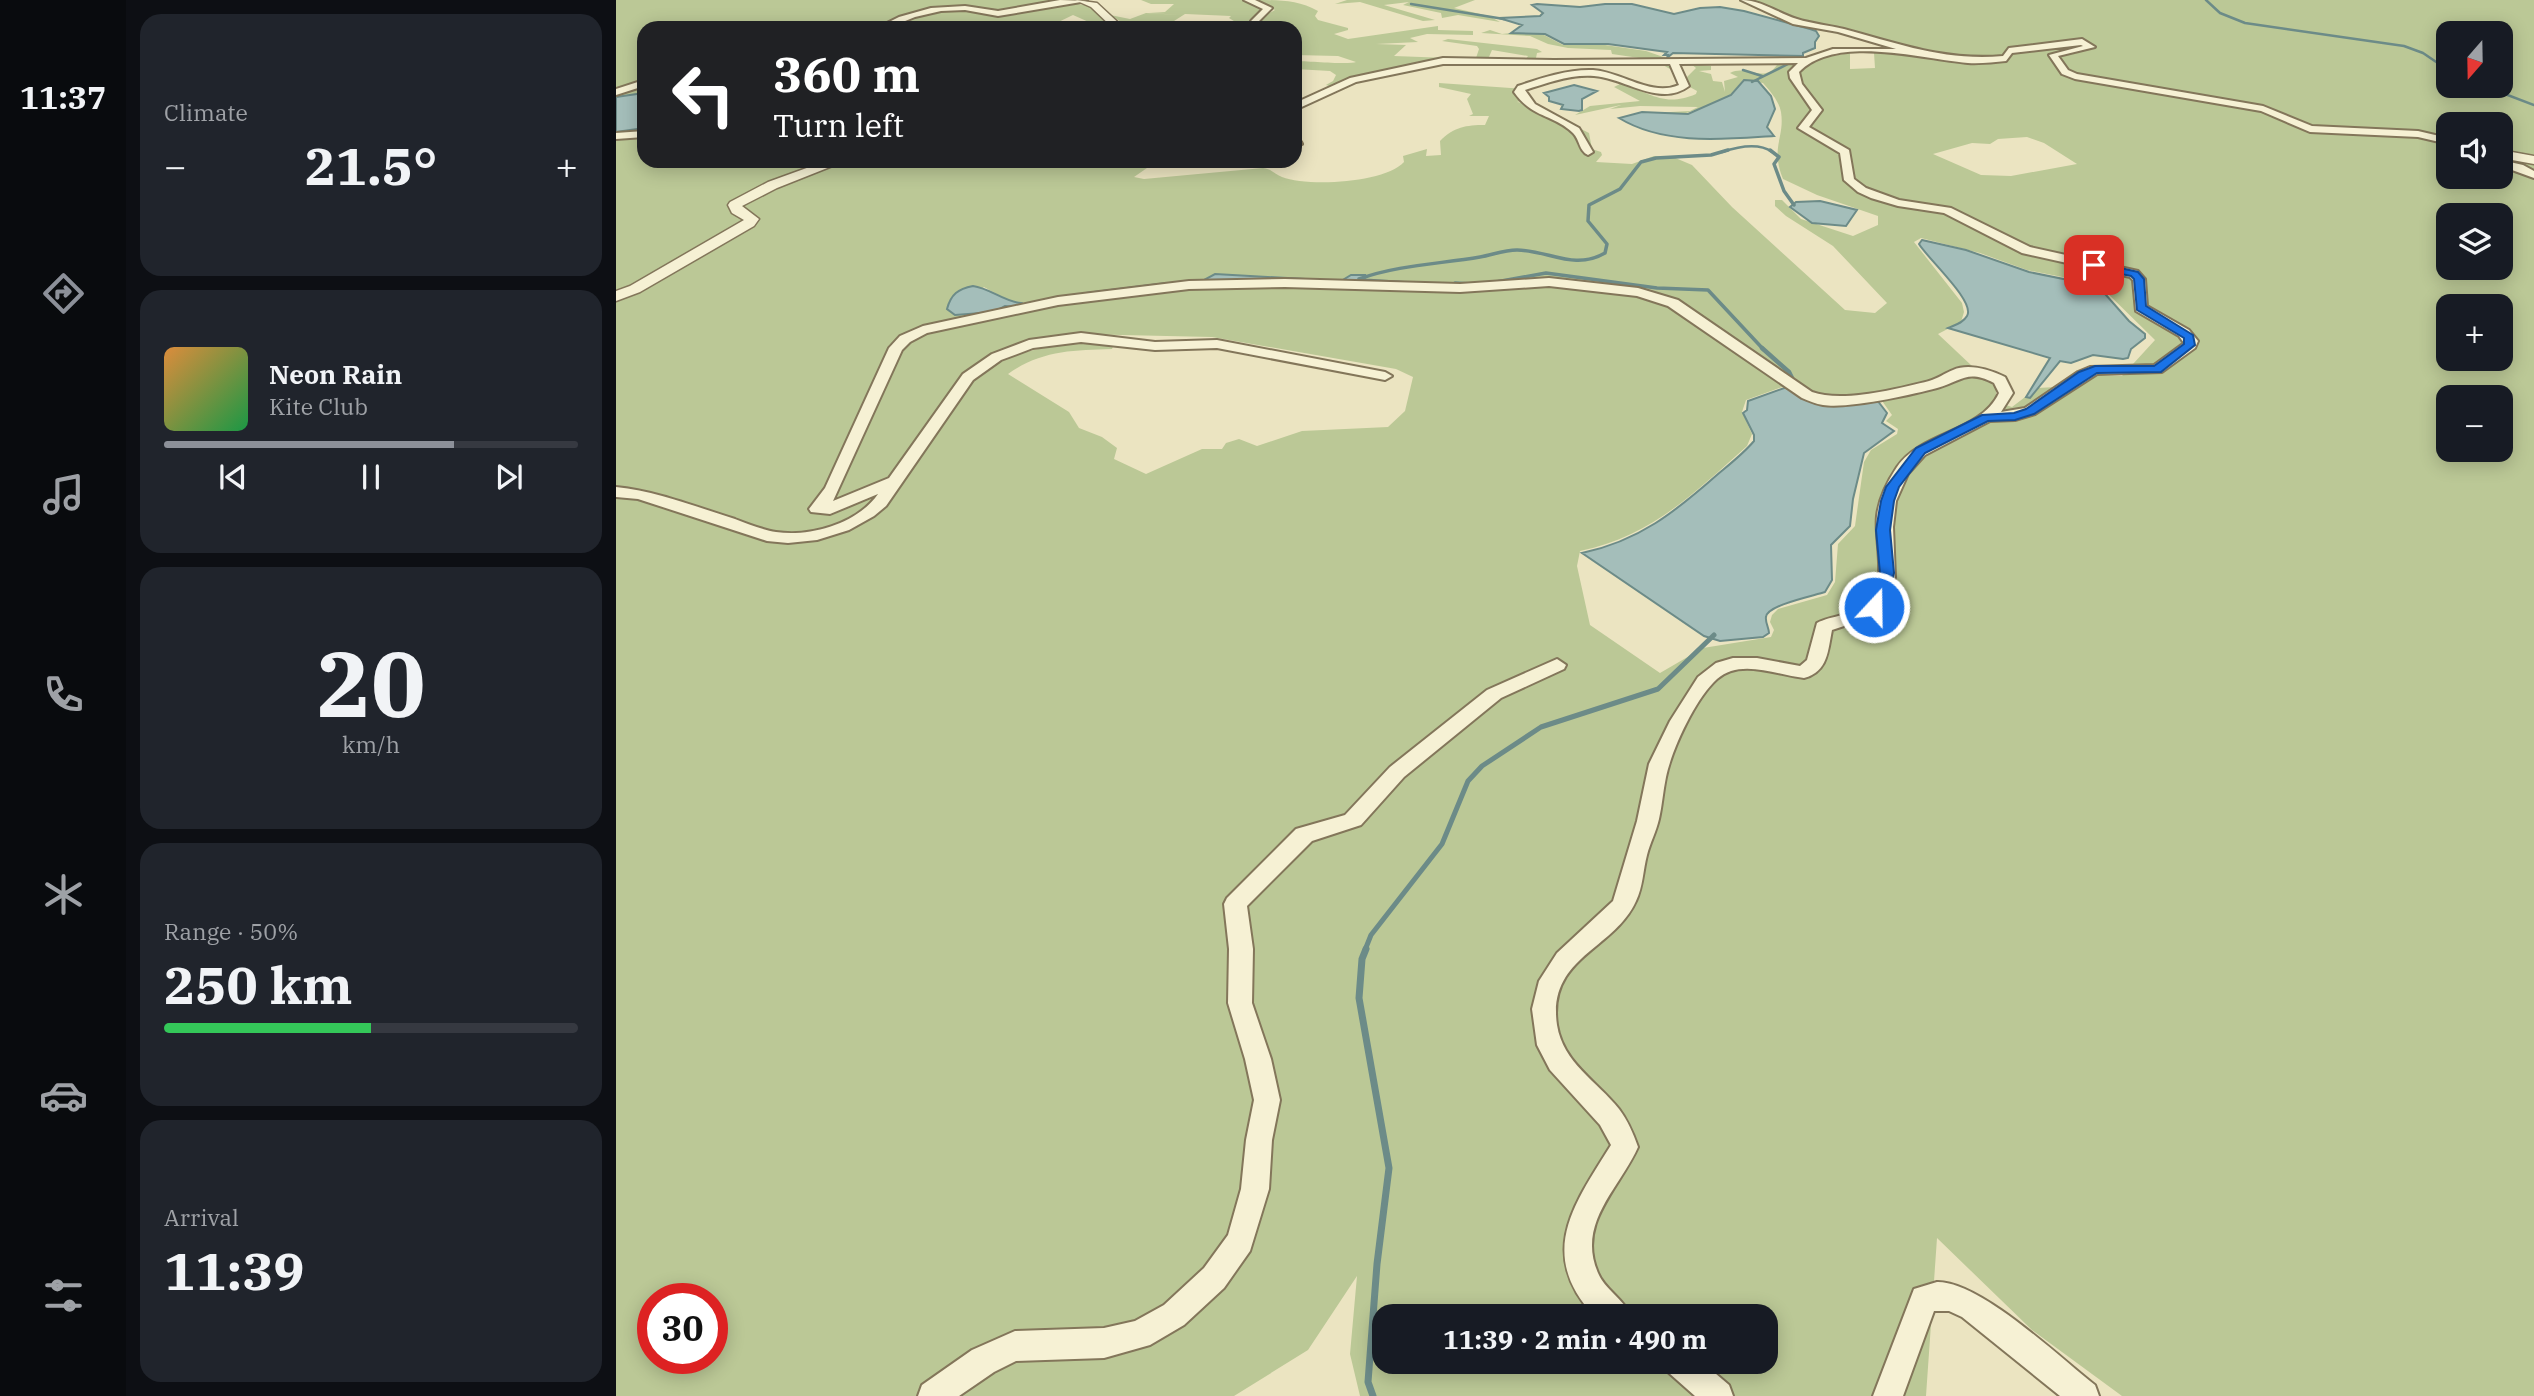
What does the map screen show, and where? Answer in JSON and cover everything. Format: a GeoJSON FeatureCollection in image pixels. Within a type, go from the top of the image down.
{"type":"FeatureCollection","features":[{"type":"Feature","properties":{"kind":"street"},"geometry":{"type":"LineString","coordinates":[[1158,0],[1172,0]]}},
{"type":"Feature","properties":{"kind":"street"},"geometry":{"type":"LineString","coordinates":[[1248,0],[1268,8],[1255,21]]}},
{"type":"Feature","properties":{"kind":"street"},"geometry":{"type":"LineString","coordinates":[[1745,0],[1796,22],[1839,30],[1916,52]]}},
{"type":"Feature","properties":{"kind":"street"},"geometry":{"type":"LineString","coordinates":[[894,21],[925,11],[964,8],[1004,13],[1054,1],[1082,1],[1094,5],[1111,21]]}},
{"type":"Feature","properties":{"kind":"street"},"geometry":{"type":"LineString","coordinates":[[1986,417],[2015,416],[2030,411],[2083,375],[2095,370],[2157,369],[2190,345],[2191,341],[2184,333],[2141,308],[2139,279],[2134,274],[2026,250],[1947,210],[1889,201],[1854,186],[1849,180],[1847,154],[1803,128],[1817,110],[1817,106],[1801,91],[1794,76],[1797,67],[1805,60],[1815,55],[1838,51],[1916,52],[1981,61],[2002,59],[2009,51],[2082,42],[2091,47],[2053,55],[2065,72],[2075,76],[2269,110],[2292,123],[2310,129],[2409,134],[2436,139]]}},
{"type":"Feature","properties":{"kind":"street"},"geometry":{"type":"LineString","coordinates":[[1302,104],[1353,80],[1443,61],[1805,60]]}},
{"type":"Feature","properties":{"kind":"street"},"geometry":{"type":"LineString","coordinates":[[1588,152],[1573,128],[1532,109],[1519,92],[1521,88],[1594,73],[1660,91],[1678,90],[1684,86],[1674,67],[1676,61]]}},
{"type":"Feature","properties":{"kind":"street"},"geometry":{"type":"LineString","coordinates":[[616,92],[637,85]]}},
{"type":"Feature","properties":{"kind":"street"},"geometry":{"type":"LineString","coordinates":[[616,135],[637,134]]}},
{"type":"Feature","properties":{"kind":"street"},"geometry":{"type":"LineString","coordinates":[[2513,156],[2534,160]]}},
{"type":"Feature","properties":{"kind":"street"},"geometry":{"type":"LineString","coordinates":[[2513,166],[2534,175]]}},
{"type":"Feature","properties":{"kind":"street"},"geometry":{"type":"LineString","coordinates":[[616,296],[635,289],[749,223],[752,219],[737,210],[735,205],[752,193],[816,168]]}},
{"type":"Feature","properties":{"kind":"street"},"geometry":{"type":"LineString","coordinates":[[894,482],[824,511],[817,509],[825,502],[833,488],[896,348],[905,339],[934,327],[1058,301],[1189,285],[1285,283],[1460,288],[1549,282],[1638,292],[1685,309],[1807,395],[1823,401],[1842,401],[1935,384],[1960,372],[1982,372],[2000,380],[2006,393],[2001,405],[1986,417],[1934,441],[1909,462],[1893,487],[1883,530],[1887,573],[1882,598],[1863,614],[1830,622],[1823,627],[1819,655],[1811,668],[1804,672],[1759,664],[1725,665],[1711,673],[1694,693],[1660,763],[1646,827],[1623,905],[1569,954],[1552,976],[1544,1001],[1545,1029],[1558,1062],[1580,1090],[1613,1121],[1623,1136],[1625,1147],[1582,1214],[1577,1239],[1580,1259],[1594,1295],[1603,1304]]}},
{"type":"Feature","properties":{"kind":"street"},"geometry":{"type":"LineString","coordinates":[[616,492],[640,494],[773,537],[792,538],[823,534],[852,524],[880,503],[968,377],[1000,354],[1027,344],[1062,338],[1098,338],[1164,346],[1217,344],[1385,376]]}},
{"type":"Feature","properties":{"kind":"street"},"geometry":{"type":"LineString","coordinates":[[933,1396],[983,1361],[1015,1346],[1104,1343],[1140,1335],[1174,1315],[1214,1279],[1240,1241],[1255,1189],[1259,1140],[1267,1100],[1258,1059],[1240,1003],[1241,949],[1235,904],[1304,835],[1353,820],[1397,772],[1494,694],[1557,665]]}},
{"type":"Feature","properties":{"kind":"street"},"geometry":{"type":"LineString","coordinates":[[1888,1396],[1916,1314],[1924,1299],[1941,1294],[1956,1297],[1972,1307],[2084,1396]]}},
{"type":"Feature","properties":{"kind":"street"},"geometry":{"type":"LineString","coordinates":[[1693,1374],[1718,1396]]}},
{"type":"Feature","properties":{"kind":"green space"},"geometry":{"type":"Polygon","coordinates":[[[616,0],[1048,0],[1092,6],[1105,21],[1086,21],[1073,15],[1061,21],[637,21],[637,94],[616,97],[616,0]]]}},
{"type":"Feature","properties":{"kind":"green space"},"geometry":{"type":"Polygon","coordinates":[[[1141,0],[1243,0],[1263,10],[1250,21],[1234,21],[1229,18],[1231,16],[1185,14],[1174,21],[1120,21],[1110,15],[1130,19],[1146,13],[1181,15],[1149,13],[1165,12],[1174,4],[1151,4],[1141,0]]]}},
{"type":"Feature","properties":{"kind":"green space"},"geometry":{"type":"Polygon","coordinates":[[[1256,0],[1288,1],[1310,7],[1318,11],[1315,16],[1318,20],[1348,28],[1334,34],[1348,39],[1438,26],[1438,30],[1473,31],[1473,35],[1427,34],[1410,38],[1418,42],[1376,44],[1406,45],[1394,56],[1448,58],[1345,80],[1329,86],[1326,85],[1333,81],[1336,75],[1330,71],[1302,69],[1302,61],[1356,62],[1338,56],[1302,55],[1302,21],[1261,21],[1260,18],[1275,10],[1256,0]]]}},
{"type":"Feature","properties":{"kind":"green space"},"geometry":{"type":"Polygon","coordinates":[[[1347,0],[1475,0],[1454,8],[1489,16],[1500,22],[1458,15],[1442,18],[1441,13],[1403,5],[1409,2],[1384,5],[1435,20],[1423,21],[1360,2],[1335,4],[1347,0]]]}},
{"type":"Feature","properties":{"kind":"green space"},"geometry":{"type":"Polygon","coordinates":[[[1751,0],[2534,0],[2534,1396],[2122,1396],[2032,1330],[1937,1238],[1926,1396],[1360,1396],[1350,1354],[1357,1276],[1308,1350],[1234,1396],[616,1396],[616,132],[637,129],[637,168],[1147,168],[1134,177],[1144,179],[1263,168],[1294,180],[1327,182],[1381,175],[1404,162],[1403,156],[1427,149],[1426,156],[1441,155],[1440,141],[1450,133],[1466,126],[1485,125],[1489,116],[1469,116],[1473,114],[1467,99],[1471,94],[1439,87],[1439,83],[1525,89],[1528,99],[1517,102],[1532,104],[1589,133],[1592,149],[1602,155],[1596,162],[1632,164],[1654,156],[1673,157],[1692,165],[1732,207],[1845,310],[1875,313],[1887,303],[1833,246],[1786,216],[1775,206],[1775,200],[1782,200],[1801,219],[1853,236],[1878,225],[1878,216],[1817,195],[1783,179],[1778,159],[1781,112],[1763,83],[1743,80],[1730,95],[1686,113],[1651,113],[1690,111],[1698,107],[1640,106],[1610,109],[1621,105],[1575,115],[1590,106],[1640,101],[1614,87],[1620,84],[1666,99],[1685,98],[1696,94],[1697,91],[1688,86],[1687,77],[1696,68],[1691,64],[1711,66],[1711,70],[1699,71],[1711,74],[1713,81],[1722,82],[1725,92],[1724,81],[1738,77],[1730,73],[1766,73],[1777,65],[1775,63],[1850,53],[1850,69],[1875,68],[1874,53],[1912,54],[1909,48],[1806,21],[1751,0]],[[2027,137],[1998,139],[1990,144],[1972,143],[1933,154],[1981,175],[2011,176],[2077,164],[2044,143],[2027,137]],[[1921,238],[1914,242],[1962,303],[1964,312],[1961,322],[1938,334],[1972,366],[1953,371],[1935,381],[1849,396],[1815,395],[1796,382],[1746,400],[1742,412],[1752,434],[1747,446],[1690,496],[1651,524],[1606,544],[1580,551],[1577,566],[1590,625],[1660,673],[1703,648],[1771,637],[1774,630],[1770,622],[1778,609],[1827,595],[1835,582],[1838,544],[1855,526],[1864,462],[1871,450],[1897,434],[1898,429],[1886,421],[1892,415],[1880,398],[1943,387],[1970,375],[1986,378],[1996,384],[1996,402],[2012,407],[2037,388],[2076,386],[2092,375],[2122,376],[2155,340],[2098,284],[2027,270],[1980,253],[1921,238]],[[984,287],[950,312],[955,315],[994,312],[1005,306],[1017,307],[1020,303],[1011,302],[984,287]],[[1077,334],[1027,342],[980,361],[990,364],[1021,353],[1051,347],[1114,344],[1112,349],[1070,351],[1044,356],[1008,374],[1069,412],[1079,428],[1102,437],[1117,448],[1114,459],[1146,474],[1202,449],[1222,449],[1226,443],[1239,439],[1257,446],[1302,431],[1388,427],[1405,411],[1413,377],[1396,369],[1212,337],[1077,334]]]}},
{"type":"Feature","properties":{"kind":"green space"},"geometry":{"type":"Polygon","coordinates":[[[1490,30],[1502,34],[1542,34],[1563,45],[1605,45],[1646,51],[1672,60],[1670,69],[1663,65],[1636,65],[1633,64],[1635,62],[1653,60],[1612,54],[1611,50],[1568,48],[1548,44],[1530,36],[1481,33],[1490,30]]]}},
{"type":"Feature","properties":{"kind":"green space"},"geometry":{"type":"Polygon","coordinates":[[[1448,39],[1537,49],[1542,52],[1537,53],[1532,61],[1526,59],[1528,56],[1492,50],[1489,57],[1517,59],[1476,58],[1479,49],[1477,46],[1442,41],[1448,39]]]}},
{"type":"Feature","properties":{"kind":"water"},"geometry":{"type":"Polygon","coordinates":[[[1632,4],[1674,14],[1720,7],[1810,29],[1816,31],[1819,36],[1815,48],[1803,53],[1803,56],[1673,53],[1667,58],[1668,55],[1664,55],[1667,52],[1608,44],[1564,44],[1545,34],[1511,33],[1522,25],[1499,18],[1540,16],[1543,13],[1532,5],[1580,7],[1632,4]]]}},
{"type":"Feature","properties":{"kind":"water"},"geometry":{"type":"Polygon","coordinates":[[[1744,80],[1758,81],[1771,96],[1775,109],[1767,127],[1774,136],[1716,139],[1676,137],[1637,127],[1619,118],[1642,112],[1688,114],[1731,95],[1744,80]]]}},
{"type":"Feature","properties":{"kind":"water"},"geometry":{"type":"Polygon","coordinates":[[[1574,85],[1597,91],[1582,99],[1582,110],[1579,111],[1561,109],[1563,105],[1549,101],[1549,97],[1544,93],[1574,85]]]}},
{"type":"Feature","properties":{"kind":"water"},"geometry":{"type":"Polygon","coordinates":[[[637,94],[637,129],[616,132],[616,97],[637,94]]]}},
{"type":"Feature","properties":{"kind":"water"},"geometry":{"type":"Polygon","coordinates":[[[1820,201],[1857,210],[1846,226],[1812,223],[1790,207],[1796,202],[1820,201]]]}},
{"type":"Feature","properties":{"kind":"water"},"geometry":{"type":"Polygon","coordinates":[[[1922,240],[1966,250],[2029,272],[2098,286],[2129,321],[2145,334],[2145,338],[2131,349],[2128,358],[2093,355],[2071,363],[2060,361],[2030,398],[2026,397],[2050,358],[1948,328],[1959,324],[1967,316],[1968,310],[1958,291],[1919,244],[1922,240]]]}},
{"type":"Feature","properties":{"kind":"water"},"geometry":{"type":"Polygon","coordinates":[[[1215,274],[1341,281],[1351,275],[1365,275],[1363,283],[1202,281],[1215,274]]]}},
{"type":"Feature","properties":{"kind":"water"},"geometry":{"type":"Polygon","coordinates":[[[973,286],[1021,303],[1017,307],[1005,306],[994,312],[955,315],[947,309],[956,293],[973,286]]]}},
{"type":"Feature","properties":{"kind":"water"},"geometry":{"type":"Polygon","coordinates":[[[1787,387],[1821,403],[1839,405],[1877,400],[1887,413],[1882,423],[1894,431],[1864,453],[1853,499],[1850,526],[1831,545],[1832,580],[1825,592],[1782,605],[1768,613],[1766,619],[1769,633],[1763,637],[1720,641],[1704,636],[1582,553],[1639,533],[1687,501],[1754,441],[1754,435],[1743,413],[1747,410],[1748,401],[1787,387]]]}},
{"type":"Feature","properties":{"kind":"waterway"},"geometry":{"type":"LineString","coordinates":[[2206,0],[2220,13],[2245,23],[2404,46],[2423,53],[2436,62]]}},
{"type":"Feature","properties":{"kind":"waterway"},"geometry":{"type":"LineString","coordinates":[[1411,4],[1504,19]]}},
{"type":"Feature","properties":{"kind":"waterway"},"geometry":{"type":"LineString","coordinates":[[1752,82],[1790,63]]}},
{"type":"Feature","properties":{"kind":"waterway"},"geometry":{"type":"LineString","coordinates":[[1743,70],[1762,76]]}},
{"type":"Feature","properties":{"kind":"waterway"},"geometry":{"type":"LineString","coordinates":[[2513,97],[2534,105]]}},
{"type":"Feature","properties":{"kind":"waterway"},"geometry":{"type":"LineString","coordinates":[[1722,152],[1754,146],[1772,152]]}},
{"type":"Feature","properties":{"kind":"waterway"},"geometry":{"type":"LineString","coordinates":[[1359,279],[1404,268],[1512,250],[1572,260],[1594,258],[1605,253],[1607,244],[1588,221],[1589,205],[1620,189],[1641,162],[1656,158],[1711,155],[1728,150]]}},
{"type":"Feature","properties":{"kind":"waterway"},"geometry":{"type":"LineString","coordinates":[[1770,150],[1779,157],[1774,164],[1784,191],[1794,205]]}},
{"type":"Feature","properties":{"kind":"waterway"},"geometry":{"type":"LineString","coordinates":[[1496,282],[1546,273],[1657,288],[1708,290],[1763,349]]}},
{"type":"Feature","properties":{"kind":"waterway"},"geometry":{"type":"LineString","coordinates":[[1362,280],[1408,283]]}},
{"type":"Feature","properties":{"kind":"waterway"},"geometry":{"type":"LineString","coordinates":[[1455,283],[1473,284]]}},
{"type":"Feature","properties":{"kind":"waterway"},"geometry":{"type":"LineString","coordinates":[[1084,294],[1165,284]]}},
{"type":"Feature","properties":{"kind":"waterway"},"geometry":{"type":"LineString","coordinates":[[1763,349],[1789,372],[1793,380]]}},
{"type":"Feature","properties":{"kind":"waterway"},"geometry":{"type":"LineString","coordinates":[[1365,950],[1371,935],[1442,844],[1468,781],[1482,766],[1541,727],[1658,689],[1714,635]]}},
{"type":"Feature","properties":{"kind":"waterway"},"geometry":{"type":"LineString","coordinates":[[1366,949],[1362,959],[1359,998],[1389,1168],[1377,1264],[1368,1382],[1373,1396]]}},
{"type":"Feature","properties":{"kind":"route"},"geometry":{"type":"LineString","coordinates":[[1874,607],[1882,598],[1887,573],[1883,530],[1887,501],[1909,462],[1920,450],[1986,417],[2015,416],[2039,407],[2083,375],[2095,370],[2150,371],[2157,369],[2190,345],[2191,341],[2184,333],[2141,308],[2139,279],[2134,274],[2094,265]]}}]}
